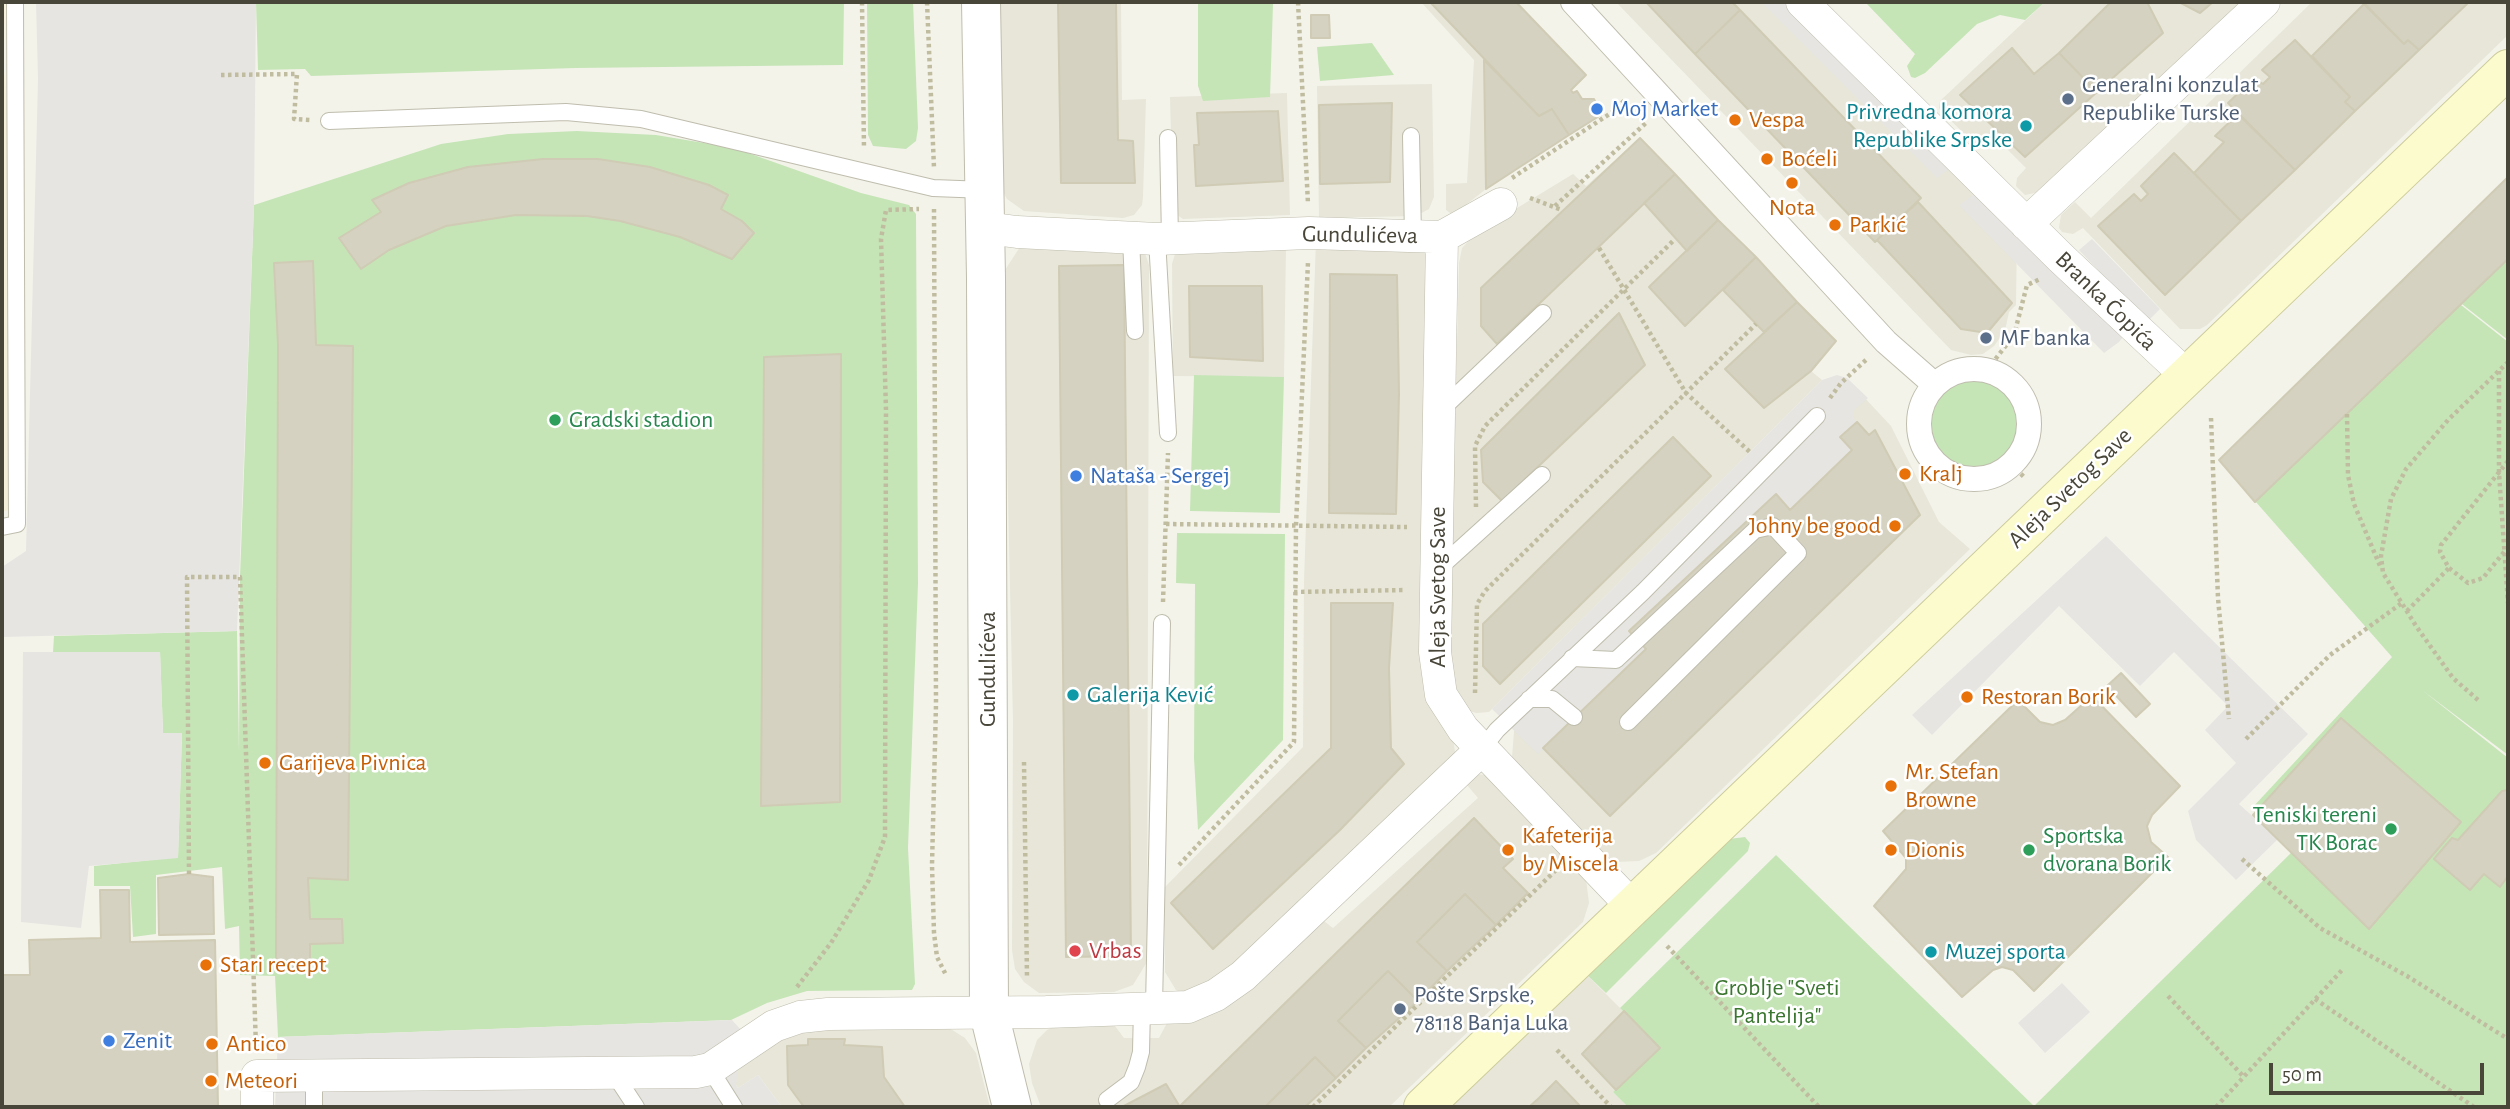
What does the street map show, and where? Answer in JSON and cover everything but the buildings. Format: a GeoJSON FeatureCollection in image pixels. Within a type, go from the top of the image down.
{"type":"FeatureCollection","features":[{"type":"Feature","properties":{"kind":"main road","name":"Aleja Svetog Save"},"geometry":{"type":"LineString","coordinates":[[1423,1107],[1631,905],[2508,69]]}},
{"type":"Feature","properties":{"kind":"street","name":"Gundulićeva"},"geometry":{"type":"LineString","coordinates":[[981,2],[986,209],[989,1013],[1012,1107]]}},
{"type":"Feature","properties":{"kind":"street"},"geometry":{"type":"LineString","coordinates":[[1573,2],[1886,342],[1935,385]]}},
{"type":"Feature","properties":{"kind":"street","name":"Branka Ćopića"},"geometry":{"type":"LineString","coordinates":[[1802,2],[2061,258],[2187,376]]}},
{"type":"Feature","properties":{"kind":"street"},"geometry":{"type":"LineString","coordinates":[[2026,223],[2264,2]]}},
{"type":"Feature","properties":{"kind":"street"},"geometry":{"type":"LineString","coordinates":[[1428,237],[1501,195]]}},
{"type":"Feature","properties":{"kind":"street","name":"Gundulićeva"},"geometry":{"type":"LineString","coordinates":[[986,209],[1017,232],[1153,238],[1309,233],[1428,237]]}},
{"type":"Feature","properties":{"kind":"street","name":"Aleja Svetog Save"},"geometry":{"type":"LineString","coordinates":[[1428,237],[1440,412],[1435,652],[1441,695],[1463,729],[1631,905]]}},
{"type":"Feature","properties":{"kind":"street"},"geometry":{"type":"LineString","coordinates":[[1987,370],[2004,377],[2018,390],[2027,406],[2030,425],[2018,471],[1968,479],[1951,474],[1936,465],[1925,451],[1919,417],[1924,399],[1935,385],[1959,371],[1987,370]]}},
{"type":"Feature","properties":{"kind":"street"},"geometry":{"type":"LineString","coordinates":[[257,1107],[257,1076],[314,1092],[613,1072],[684,1073],[710,1069],[757,1035],[800,1017],[828,1014],[989,1013],[1188,1007],[1202,1003],[1243,976],[1482,749]]}},
{"type":"Feature","properties":{"kind":"lane"},"geometry":{"type":"LineString","coordinates":[[10,526],[8,70],[15,2]]}},
{"type":"Feature","properties":{"kind":"lane"},"geometry":{"type":"LineString","coordinates":[[328,121],[566,113],[641,119],[864,170],[933,188],[986,209]]}},
{"type":"Feature","properties":{"kind":"lane"},"geometry":{"type":"LineString","coordinates":[[1410,136],[1428,237]]}},
{"type":"Feature","properties":{"kind":"lane"},"geometry":{"type":"LineString","coordinates":[[1135,331],[1168,138]]}},
{"type":"Feature","properties":{"kind":"lane"},"geometry":{"type":"LineString","coordinates":[[1153,238],[1168,433]]}},
{"type":"Feature","properties":{"kind":"lane"},"geometry":{"type":"LineString","coordinates":[[1440,412],[1543,313]]}},
{"type":"Feature","properties":{"kind":"lane"},"geometry":{"type":"LineString","coordinates":[[1482,749],[1529,699],[1643,592],[1817,416]]}},
{"type":"Feature","properties":{"kind":"lane"},"geometry":{"type":"LineString","coordinates":[[1437,570],[1542,475]]}},
{"type":"Feature","properties":{"kind":"lane"},"geometry":{"type":"LineString","coordinates":[[1572,658],[1616,660],[1755,530],[1773,526],[1798,553],[1628,722]]}},
{"type":"Feature","properties":{"kind":"lane"},"geometry":{"type":"LineString","coordinates":[[1107,1100],[1130,1082],[1137,1067],[1148,1007],[1155,891],[1162,623]]}},
{"type":"Feature","properties":{"kind":"lane"},"geometry":{"type":"LineString","coordinates":[[1529,699],[1552,699],[1574,717]]}},
{"type":"Feature","properties":{"kind":"lane"},"geometry":{"type":"LineString","coordinates":[[710,1069],[734,1107]]}},
{"type":"Feature","properties":{"kind":"lane"},"geometry":{"type":"LineString","coordinates":[[613,1072],[636,1107]]}},
{"type":"Feature","properties":{"kind":"path"},"geometry":{"type":"LineString","coordinates":[[862,2],[864,170]]}},
{"type":"Feature","properties":{"kind":"path"},"geometry":{"type":"LineString","coordinates":[[927,2],[933,188],[936,704],[933,878],[935,945],[937,957],[946,975]]}},
{"type":"Feature","properties":{"kind":"path"},"geometry":{"type":"LineString","coordinates":[[1155,891],[1294,742],[1294,592],[1309,233],[1298,2]]}},
{"type":"Feature","properties":{"kind":"path"},"geometry":{"type":"LineString","coordinates":[[221,75],[297,74],[294,119],[328,121]]}},
{"type":"Feature","properties":{"kind":"path"},"geometry":{"type":"LineString","coordinates":[[1501,195],[1611,113],[1646,81]]}},
{"type":"Feature","properties":{"kind":"path"},"geometry":{"type":"LineString","coordinates":[[1555,206],[1667,103]]}},
{"type":"Feature","properties":{"kind":"path"},"geometry":{"type":"LineString","coordinates":[[788,995],[831,943],[869,880],[885,837],[886,410],[881,239],[886,210],[926,209]]}},
{"type":"Feature","properties":{"kind":"path"},"geometry":{"type":"LineString","coordinates":[[1166,524],[1460,529],[1476,512],[1475,446],[1485,426],[1675,239]]}},
{"type":"Feature","properties":{"kind":"path"},"geometry":{"type":"LineString","coordinates":[[1599,248],[1686,393],[1765,467]]}},
{"type":"Feature","properties":{"kind":"path"},"geometry":{"type":"LineString","coordinates":[[1987,370],[2014,335],[2027,285],[2036,283],[2061,258]]}},
{"type":"Feature","properties":{"kind":"path"},"geometry":{"type":"LineString","coordinates":[[1475,697],[1476,604],[1485,592],[1756,324]]}},
{"type":"Feature","properties":{"kind":"path"},"geometry":{"type":"LineString","coordinates":[[1817,416],[1841,383],[1886,342]]}},
{"type":"Feature","properties":{"kind":"path"},"geometry":{"type":"LineString","coordinates":[[2383,573],[2381,556],[2391,499],[2406,469],[2448,420],[2508,362]]}},
{"type":"Feature","properties":{"kind":"path"},"geometry":{"type":"LineString","coordinates":[[2499,371],[2499,472],[2508,603]]}},
{"type":"Feature","properties":{"kind":"path"},"geometry":{"type":"LineString","coordinates":[[2347,414],[2346,444],[2354,503],[2383,573],[2454,678],[2478,700]]}},
{"type":"Feature","properties":{"kind":"path"},"geometry":{"type":"LineString","coordinates":[[2211,418],[2218,598],[2229,719]]}},
{"type":"Feature","properties":{"kind":"path"},"geometry":{"type":"LineString","coordinates":[[1162,623],[1168,433]]}},
{"type":"Feature","properties":{"kind":"path"},"geometry":{"type":"LineString","coordinates":[[2508,461],[2441,545],[2442,559],[2469,583],[2483,578],[2508,547]]}},
{"type":"Feature","properties":{"kind":"path"},"geometry":{"type":"LineString","coordinates":[[2407,611],[2449,568]]}},
{"type":"Feature","properties":{"kind":"path"},"geometry":{"type":"LineString","coordinates":[[188,874],[187,577],[240,577],[257,1076]]}},
{"type":"Feature","properties":{"kind":"path"},"geometry":{"type":"LineString","coordinates":[[1294,592],[1406,590]]}},
{"type":"Feature","properties":{"kind":"path"},"geometry":{"type":"LineString","coordinates":[[2246,739],[2330,655],[2402,603]]}},
{"type":"Feature","properties":{"kind":"path"},"geometry":{"type":"LineString","coordinates":[[2242,859],[2320,928],[2407,976],[2508,1039]]}},
{"type":"Feature","properties":{"kind":"path"},"geometry":{"type":"LineString","coordinates":[[1313,1107],[1558,868]]}},
{"type":"Feature","properties":{"kind":"path"},"geometry":{"type":"LineString","coordinates":[[1667,946],[1819,1107]]}},
{"type":"Feature","properties":{"kind":"path"},"geometry":{"type":"LineString","coordinates":[[2216,1107],[2343,969]]}},
{"type":"Feature","properties":{"kind":"path"},"geometry":{"type":"LineString","coordinates":[[2168,996],[2243,1076]]}},
{"type":"Feature","properties":{"kind":"path"},"geometry":{"type":"LineString","coordinates":[[2315,999],[2474,1107]]}},
{"type":"Feature","properties":{"kind":"path"},"geometry":{"type":"LineString","coordinates":[[1557,1050],[1611,1107]]}},
{"type":"Feature","properties":{"kind":"shaded area"},"geometry":{"type":"Polygon","coordinates":[[[2,2],[5,2],[4,68],[8,122],[11,509],[2,512],[2,2]]]}},
{"type":"Feature","properties":{"kind":"shaded area"},"geometry":{"type":"Polygon","coordinates":[[[36,2],[256,2],[254,205],[237,631],[2,637],[2,567],[26,551],[38,79],[36,2]]]}},
{"type":"Feature","properties":{"kind":"shaded area"},"geometry":{"type":"Polygon","coordinates":[[[999,2],[1121,2],[1122,100],[1146,99],[1143,197],[1142,205],[1134,215],[1123,218],[1024,211],[1007,199],[1003,192],[999,2]]]}},
{"type":"Feature","properties":{"kind":"shaded area"},"geometry":{"type":"Polygon","coordinates":[[[1421,2],[1516,2],[1586,75],[1571,90],[1573,93],[1577,91],[1582,99],[1594,99],[1601,115],[1486,189],[1453,215],[1446,210],[1446,184],[1467,183],[1474,60],[1421,2]]]}},
{"type":"Feature","properties":{"kind":"shaded area"},"geometry":{"type":"Polygon","coordinates":[[[1616,2],[1797,2],[2017,227],[2016,305],[2009,312],[2005,331],[1994,346],[1983,354],[1971,355],[1951,350],[1616,2]]]}},
{"type":"Feature","properties":{"kind":"shaded area"},"geometry":{"type":"Polygon","coordinates":[[[1761,2],[1792,2],[1953,166],[1937,178],[1761,2]]]}},
{"type":"Feature","properties":{"kind":"shaded area"},"geometry":{"type":"Polygon","coordinates":[[[2045,2],[2244,2],[2040,192],[2025,195],[2016,186],[2017,178],[2026,168],[1995,137],[1983,146],[1975,144],[1939,108],[1940,101],[2045,2]]]}},
{"type":"Feature","properties":{"kind":"shaded area"},"geometry":{"type":"Polygon","coordinates":[[[2312,2],[2508,2],[2508,35],[2207,325],[2200,329],[2180,329],[2083,228],[2073,234],[2062,232],[2059,228],[2061,215],[2075,202],[2091,218],[2312,2]]]}},
{"type":"Feature","properties":{"kind":"shaded area"},"geometry":{"type":"Polygon","coordinates":[[[1432,84],[1434,197],[1429,209],[1416,216],[1319,218],[1317,86],[1432,84]]]}},
{"type":"Feature","properties":{"kind":"shaded area"},"geometry":{"type":"Polygon","coordinates":[[[1287,93],[1290,215],[1183,219],[1176,214],[1173,207],[1170,97],[1287,93]]]}},
{"type":"Feature","properties":{"kind":"shaded area"},"geometry":{"type":"Polygon","coordinates":[[[1640,138],[1836,341],[1811,371],[1822,380],[1489,712],[1476,713],[1467,710],[1454,692],[1449,666],[1459,263],[1462,248],[1476,233],[1573,174],[1586,186],[1640,138]]]}},
{"type":"Feature","properties":{"kind":"shaded area"},"geometry":{"type":"Polygon","coordinates":[[[1980,190],[2123,337],[2119,342],[2104,353],[1959,205],[1980,190]]]}},
{"type":"Feature","properties":{"kind":"shaded area"},"geometry":{"type":"Polygon","coordinates":[[[2092,239],[2160,309],[2147,322],[2079,250],[2092,239]]]}},
{"type":"Feature","properties":{"kind":"shaded area"},"geometry":{"type":"Polygon","coordinates":[[[1316,240],[1424,249],[1430,579],[1455,752],[1446,767],[1241,968],[1182,994],[1176,990],[1165,972],[1165,887],[1303,747],[1304,581],[1316,240]]]}},
{"type":"Feature","properties":{"kind":"shaded area"},"geometry":{"type":"Polygon","coordinates":[[[1020,247],[1145,253],[1149,265],[1147,962],[1133,985],[1114,992],[1039,993],[1024,982],[1015,969],[1012,950],[1013,721],[1003,273],[1020,247]]]}},
{"type":"Feature","properties":{"kind":"shaded area"},"geometry":{"type":"Polygon","coordinates":[[[1286,249],[1284,377],[1173,376],[1172,264],[1175,254],[1179,250],[1286,249]]]}},
{"type":"Feature","properties":{"kind":"shaded area"},"geometry":{"type":"Polygon","coordinates":[[[1837,375],[1847,378],[1868,398],[1854,410],[1853,418],[1857,422],[1840,437],[1852,450],[1790,510],[1775,495],[1715,552],[1646,649],[1538,754],[1492,709],[1822,380],[1837,375]]]}},
{"type":"Feature","properties":{"kind":"shaded area"},"geometry":{"type":"Polygon","coordinates":[[[1848,380],[1891,426],[1939,522],[1970,549],[1656,853],[1639,861],[1615,862],[1603,855],[1512,758],[1514,731],[1848,380]]]}},
{"type":"Feature","properties":{"kind":"shaded area"},"geometry":{"type":"Polygon","coordinates":[[[2106,536],[2308,734],[2239,804],[2278,839],[2236,880],[2196,840],[2188,811],[2236,763],[2205,730],[2228,706],[2174,652],[2140,686],[2059,606],[1932,735],[1912,715],[2106,536]]]}},
{"type":"Feature","properties":{"kind":"shaded area"},"geometry":{"type":"Polygon","coordinates":[[[23,652],[160,652],[163,733],[182,733],[178,858],[89,866],[81,928],[21,922],[23,652]]]}},
{"type":"Feature","properties":{"kind":"shaded area"},"geometry":{"type":"Polygon","coordinates":[[[1476,774],[1486,775],[1586,879],[1589,903],[1583,922],[1389,1107],[1041,1107],[1032,1083],[1029,1064],[1037,1040],[1047,1030],[1062,1023],[1102,1022],[1115,1026],[1124,1038],[1159,1038],[1167,1023],[1320,918],[1333,928],[1478,798],[1467,785],[1476,774]]]}},
{"type":"Feature","properties":{"kind":"shaded area"},"geometry":{"type":"Polygon","coordinates":[[[1586,974],[1660,1048],[1613,1092],[1628,1107],[1451,1107],[1586,974]]]}},
{"type":"Feature","properties":{"kind":"shaded area"},"geometry":{"type":"Polygon","coordinates":[[[2062,983],[2090,1012],[2045,1053],[2018,1023],[2062,983]]]}},
{"type":"Feature","properties":{"kind":"shaded area"},"geometry":{"type":"Polygon","coordinates":[[[732,1020],[759,1050],[738,1069],[736,1085],[738,1088],[758,1075],[782,1107],[275,1107],[278,1037],[732,1020]]]}},
{"type":"Feature","properties":{"kind":"shaded area"},"geometry":{"type":"Polygon","coordinates":[[[949,1028],[965,1038],[976,1053],[990,1107],[782,1107],[758,1075],[738,1088],[736,1085],[735,1076],[742,1063],[778,1038],[810,1029],[949,1028]]]}},
{"type":"Feature","properties":{"kind":"green space"},"geometry":{"type":"Polygon","coordinates":[[[256,2],[844,2],[843,65],[576,68],[311,76],[305,69],[258,70],[256,2]]]}},
{"type":"Feature","properties":{"kind":"green space"},"geometry":{"type":"Polygon","coordinates":[[[867,2],[913,2],[918,128],[916,141],[906,149],[873,146],[868,135],[867,2]]]}},
{"type":"Feature","properties":{"kind":"green space"},"geometry":{"type":"Polygon","coordinates":[[[1198,2],[1273,4],[1270,97],[1203,101],[1198,86],[1198,2]]]}},
{"type":"Feature","properties":{"kind":"green space"},"geometry":{"type":"Polygon","coordinates":[[[1865,2],[2045,2],[2025,20],[2000,15],[1977,24],[1925,73],[1915,78],[1911,77],[1907,66],[1915,54],[1865,2]]]}},
{"type":"Feature","properties":{"kind":"green space"},"geometry":{"type":"Polygon","coordinates":[[[1372,43],[1394,75],[1320,81],[1317,47],[1372,43]]]}},
{"type":"Feature","properties":{"kind":"green space","name":"Gradski stadion"},"geometry":{"type":"Polygon","coordinates":[[[577,131],[656,135],[734,148],[861,193],[909,205],[916,214],[918,583],[908,848],[915,984],[912,990],[807,991],[767,1003],[731,1020],[278,1037],[275,976],[240,975],[239,926],[225,929],[222,867],[156,875],[156,934],[133,937],[130,886],[94,886],[94,866],[178,857],[182,733],[163,733],[160,652],[53,652],[54,636],[237,631],[239,752],[240,577],[254,205],[441,144],[508,134],[577,131]]]}},
{"type":"Feature","properties":{"kind":"green space"},"geometry":{"type":"Polygon","coordinates":[[[2508,181],[2508,340],[2417,269],[2508,181]]]}},
{"type":"Feature","properties":{"kind":"green space","name":"Groblje \"Sveti Pantelija\""},"geometry":{"type":"Polygon","coordinates":[[[2414,268],[2508,342],[2508,755],[2422,690],[2508,758],[2508,1107],[1628,1107],[1613,1092],[1659,1048],[1620,1008],[1776,855],[2034,1106],[2294,850],[2252,808],[2392,657],[2219,460],[2414,268]]]}},
{"type":"Feature","properties":{"kind":"green space"},"geometry":{"type":"Polygon","coordinates":[[[1194,375],[1284,377],[1280,513],[1190,511],[1194,375]]]}},
{"type":"Feature","properties":{"kind":"green space"},"geometry":{"type":"Polygon","coordinates":[[[1974,378],[1992,382],[2007,391],[2016,406],[2020,424],[2016,442],[2007,457],[1992,466],[1974,470],[1956,466],[1941,457],[1932,442],[1928,424],[1932,406],[1941,391],[1956,382],[1974,378]]]}},
{"type":"Feature","properties":{"kind":"green space"},"geometry":{"type":"Polygon","coordinates":[[[1177,533],[1285,534],[1283,740],[1198,830],[1194,758],[1195,584],[1176,583],[1177,533]]]}},
{"type":"Feature","properties":{"kind":"green space"},"geometry":{"type":"Polygon","coordinates":[[[1745,837],[1750,843],[1748,851],[1606,993],[1586,974],[1729,839],[1745,837]]]}},
{"type":"Feature","properties":{"kind":"place","name":"Generalni konzulat Republike Turske"},"geometry":{"type":"Point","coordinates":[2068,99]}},
{"type":"Feature","properties":{"kind":"place","name":"Moj Market"},"geometry":{"type":"Point","coordinates":[1597,109]}},
{"type":"Feature","properties":{"kind":"place","name":"Vespa"},"geometry":{"type":"Point","coordinates":[1735,120]}},
{"type":"Feature","properties":{"kind":"place","name":"Privredna komora Republike Srpske"},"geometry":{"type":"Point","coordinates":[2026,126]}},
{"type":"Feature","properties":{"kind":"place","name":"Boćeli"},"geometry":{"type":"Point","coordinates":[1767,159]}},
{"type":"Feature","properties":{"kind":"place","name":"Nota"},"geometry":{"type":"Point","coordinates":[1792,183]}},
{"type":"Feature","properties":{"kind":"place","name":"Parkić"},"geometry":{"type":"Point","coordinates":[1835,225]}},
{"type":"Feature","properties":{"kind":"place","name":"MF banka"},"geometry":{"type":"Point","coordinates":[1986,338]}},
{"type":"Feature","properties":{"kind":"place","name":"Gradski stadion"},"geometry":{"type":"Point","coordinates":[555,420]}},
{"type":"Feature","properties":{"kind":"place","name":"Kralj"},"geometry":{"type":"Point","coordinates":[1905,474]}},
{"type":"Feature","properties":{"kind":"place","name":"Nataša - Sergej"},"geometry":{"type":"Point","coordinates":[1076,476]}},
{"type":"Feature","properties":{"kind":"place","name":"Johny be good"},"geometry":{"type":"Point","coordinates":[1895,526]}},
{"type":"Feature","properties":{"kind":"place","name":"Galerija Kević"},"geometry":{"type":"Point","coordinates":[1073,695]}},
{"type":"Feature","properties":{"kind":"place","name":"Restoran Borik"},"geometry":{"type":"Point","coordinates":[1967,697]}},
{"type":"Feature","properties":{"kind":"place","name":"Garijeva Pivnica"},"geometry":{"type":"Point","coordinates":[265,763]}},
{"type":"Feature","properties":{"kind":"place","name":"Mr. Stefan Browne"},"geometry":{"type":"Point","coordinates":[1891,786]}},
{"type":"Feature","properties":{"kind":"place","name":"Teniski tereni TK Borac"},"geometry":{"type":"Point","coordinates":[2391,829]}},
{"type":"Feature","properties":{"kind":"place","name":"Kafeterija by Miscela"},"geometry":{"type":"Point","coordinates":[1508,850]}},
{"type":"Feature","properties":{"kind":"place","name":"Dionis"},"geometry":{"type":"Point","coordinates":[1891,850]}},
{"type":"Feature","properties":{"kind":"place","name":"Sportska dvorana Borik"},"geometry":{"type":"Point","coordinates":[2029,850]}},
{"type":"Feature","properties":{"kind":"place","name":"Vrbas"},"geometry":{"type":"Point","coordinates":[1075,951]}},
{"type":"Feature","properties":{"kind":"place","name":"Muzej sporta"},"geometry":{"type":"Point","coordinates":[1931,952]}},
{"type":"Feature","properties":{"kind":"place","name":"Stari recept"},"geometry":{"type":"Point","coordinates":[206,965]}},
{"type":"Feature","properties":{"kind":"place","name":"Pošte Srpske, 78118 Banja Luka"},"geometry":{"type":"Point","coordinates":[1400,1009]}},
{"type":"Feature","properties":{"kind":"place","name":"Zenit"},"geometry":{"type":"Point","coordinates":[109,1041]}},
{"type":"Feature","properties":{"kind":"place","name":"Antico"},"geometry":{"type":"Point","coordinates":[212,1044]}},
{"type":"Feature","properties":{"kind":"place","name":"Meteori"},"geometry":{"type":"Point","coordinates":[211,1081]}}]}
